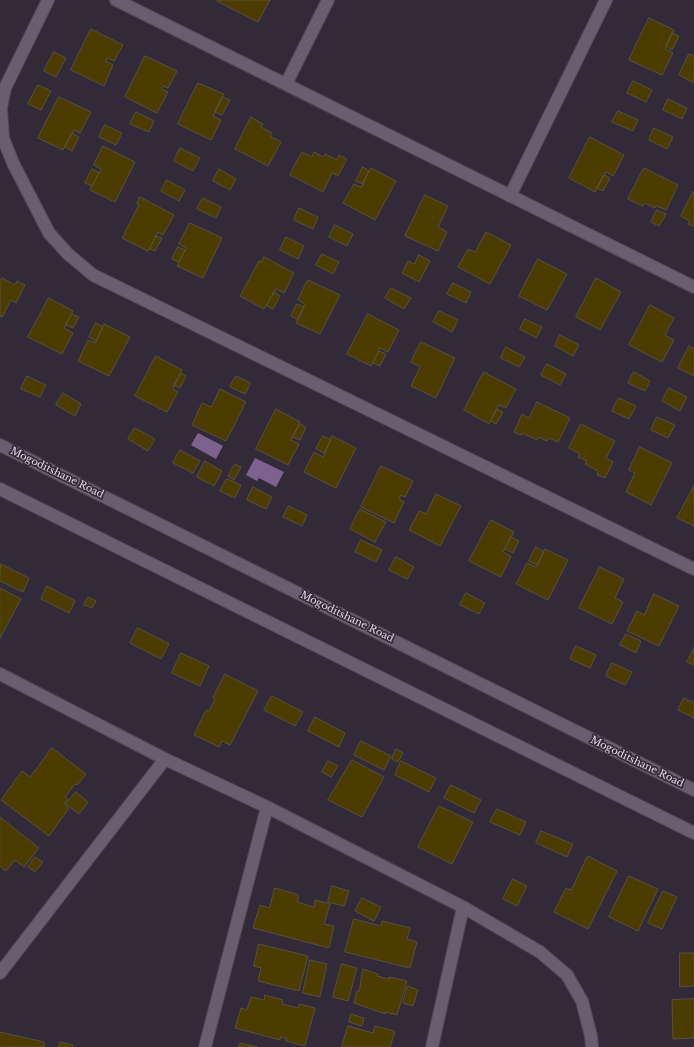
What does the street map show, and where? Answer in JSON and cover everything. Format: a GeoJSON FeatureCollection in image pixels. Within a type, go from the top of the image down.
{"type":"FeatureCollection","features":[{"type":"Feature","properties":{"kind":"street"},"geometry":{"type":"LineString","coordinates":[[48,0],[5,88],[2,108],[3,138],[13,163],[49,233],[68,254],[92,275],[694,569]]}},
{"type":"Feature","properties":{"kind":"street"},"geometry":{"type":"LineString","coordinates":[[116,0],[694,287]]}},
{"type":"Feature","properties":{"kind":"street"},"geometry":{"type":"LineString","coordinates":[[286,84],[328,0]]}},
{"type":"Feature","properties":{"kind":"street"},"geometry":{"type":"LineString","coordinates":[[510,196],[606,0]]}},
{"type":"Feature","properties":{"kind":"street","name":"Mogoditshane Road"},"geometry":{"type":"LineString","coordinates":[[0,445],[694,790]]}},
{"type":"Feature","properties":{"kind":"street"},"geometry":{"type":"LineString","coordinates":[[0,489],[694,833]]}},
{"type":"Feature","properties":{"kind":"street"},"geometry":{"type":"LineString","coordinates":[[0,674],[165,759],[267,807],[463,908],[540,952],[567,975],[582,1001],[591,1036],[592,1047]]}},
{"type":"Feature","properties":{"kind":"street"},"geometry":{"type":"LineString","coordinates":[[0,973],[165,759]]}},
{"type":"Feature","properties":{"kind":"street"},"geometry":{"type":"LineString","coordinates":[[205,1047],[267,807]]}},
{"type":"Feature","properties":{"kind":"street"},"geometry":{"type":"LineString","coordinates":[[432,1047],[463,908]]}},
{"type":"Feature","properties":{"kind":"shaded area"},"geometry":{"type":"Polygon","coordinates":[[[198,433],[223,446],[216,459],[191,445],[198,433]]]}},
{"type":"Feature","properties":{"kind":"shaded area"},"geometry":{"type":"Polygon","coordinates":[[[255,458],[284,472],[276,487],[259,478],[257,481],[246,475],[255,458]]]}},
{"type":"Feature","properties":{"kind":"building"},"geometry":{"type":"Polygon","coordinates":[[[270,0],[258,22],[217,1],[270,0]]]}},
{"type":"Feature","properties":{"kind":"building"},"geometry":{"type":"Polygon","coordinates":[[[649,18],[674,30],[665,49],[673,53],[662,75],[629,60],[649,18]]]}},
{"type":"Feature","properties":{"kind":"building"},"geometry":{"type":"Polygon","coordinates":[[[91,29],[123,45],[114,61],[107,58],[106,61],[113,65],[104,86],[71,70],[91,29]]]}},
{"type":"Feature","properties":{"kind":"building"},"geometry":{"type":"Polygon","coordinates":[[[672,33],[679,36],[672,50],[666,46],[672,33]]]}},
{"type":"Feature","properties":{"kind":"building"},"geometry":{"type":"Polygon","coordinates":[[[54,52],[66,58],[56,77],[44,71],[54,52]]]}},
{"type":"Feature","properties":{"kind":"building"},"geometry":{"type":"Polygon","coordinates":[[[689,54],[694,56],[694,83],[679,75],[689,54]]]}},
{"type":"Feature","properties":{"kind":"building"},"geometry":{"type":"Polygon","coordinates":[[[145,56],[177,71],[168,88],[163,86],[161,89],[168,92],[157,113],[125,97],[145,56]]]}},
{"type":"Feature","properties":{"kind":"building"},"geometry":{"type":"Polygon","coordinates":[[[633,81],[652,90],[646,102],[627,93],[633,81]]]}},
{"type":"Feature","properties":{"kind":"building"},"geometry":{"type":"Polygon","coordinates":[[[198,83],[224,94],[213,116],[221,120],[211,140],[178,124],[198,83]]]}},
{"type":"Feature","properties":{"kind":"building"},"geometry":{"type":"Polygon","coordinates":[[[38,85],[51,91],[41,110],[28,104],[38,85]]]}},
{"type":"Feature","properties":{"kind":"building"},"geometry":{"type":"Polygon","coordinates":[[[59,97],[91,112],[80,133],[74,130],[63,150],[38,138],[59,97]]]}},
{"type":"Feature","properties":{"kind":"building"},"geometry":{"type":"Polygon","coordinates":[[[222,97],[230,100],[222,115],[215,112],[222,97]]]}},
{"type":"Feature","properties":{"kind":"building"},"geometry":{"type":"Polygon","coordinates":[[[668,99],[687,108],[682,119],[663,110],[668,99]]]}},
{"type":"Feature","properties":{"kind":"building"},"geometry":{"type":"Polygon","coordinates":[[[618,111],[638,120],[633,131],[612,122],[618,111]]]}},
{"type":"Feature","properties":{"kind":"building"},"geometry":{"type":"Polygon","coordinates":[[[136,112],[154,121],[149,132],[130,124],[136,112]]]}},
{"type":"Feature","properties":{"kind":"building"},"geometry":{"type":"Polygon","coordinates":[[[251,117],[263,124],[261,127],[272,133],[270,136],[281,142],[268,166],[235,149],[251,117]]]}},
{"type":"Feature","properties":{"kind":"building"},"geometry":{"type":"Polygon","coordinates":[[[105,125],[122,133],[116,145],[99,137],[105,125]]]}},
{"type":"Feature","properties":{"kind":"building"},"geometry":{"type":"Polygon","coordinates":[[[654,128],[673,137],[667,149],[649,140],[654,128]]]}},
{"type":"Feature","properties":{"kind":"building"},"geometry":{"type":"Polygon","coordinates":[[[72,133],[79,137],[72,151],[65,147],[72,133]]]}},
{"type":"Feature","properties":{"kind":"building"},"geometry":{"type":"Polygon","coordinates":[[[590,137],[624,155],[613,176],[606,172],[595,192],[569,178],[590,137]]]}},
{"type":"Feature","properties":{"kind":"building"},"geometry":{"type":"Polygon","coordinates":[[[103,146],[135,162],[115,202],[90,190],[101,169],[94,165],[103,146]]]}},
{"type":"Feature","properties":{"kind":"building"},"geometry":{"type":"Polygon","coordinates":[[[180,148],[200,158],[193,171],[174,161],[180,148]]]}},
{"type":"Feature","properties":{"kind":"building"},"geometry":{"type":"Polygon","coordinates":[[[302,152],[312,157],[314,152],[323,157],[325,154],[337,160],[339,155],[347,159],[338,176],[332,173],[323,192],[290,175],[302,152]]]}},
{"type":"Feature","properties":{"kind":"building"},"geometry":{"type":"Polygon","coordinates":[[[363,167],[369,171],[362,184],[356,181],[363,167]]]}},
{"type":"Feature","properties":{"kind":"building"},"geometry":{"type":"Polygon","coordinates":[[[371,168],[396,181],[375,220],[343,203],[354,184],[361,187],[371,168]]]}},
{"type":"Feature","properties":{"kind":"building"},"geometry":{"type":"Polygon","coordinates":[[[644,168],[678,185],[666,210],[656,206],[655,208],[645,203],[643,206],[628,199],[644,168]]]}},
{"type":"Feature","properties":{"kind":"building"},"geometry":{"type":"Polygon","coordinates":[[[92,169],[99,173],[92,186],[85,183],[92,169]]]}},
{"type":"Feature","properties":{"kind":"building"},"geometry":{"type":"Polygon","coordinates":[[[219,169],[236,179],[230,190],[213,181],[219,169]]]}},
{"type":"Feature","properties":{"kind":"building"},"geometry":{"type":"Polygon","coordinates":[[[604,175],[610,178],[603,191],[597,188],[604,175]]]}},
{"type":"Feature","properties":{"kind":"building"},"geometry":{"type":"Polygon","coordinates":[[[167,180],[185,190],[179,201],[161,191],[167,180]]]}},
{"type":"Feature","properties":{"kind":"building"},"geometry":{"type":"Polygon","coordinates":[[[693,192],[694,227],[688,224],[690,221],[681,216],[693,192]]]}},
{"type":"Feature","properties":{"kind":"building"},"geometry":{"type":"Polygon","coordinates":[[[425,195],[448,206],[438,227],[447,232],[438,251],[405,236],[425,195]]]}},
{"type":"Feature","properties":{"kind":"building"},"geometry":{"type":"Polygon","coordinates":[[[140,197],[174,215],[163,235],[158,232],[148,251],[122,238],[139,205],[137,204],[140,197]]]}},
{"type":"Feature","properties":{"kind":"building"},"geometry":{"type":"Polygon","coordinates":[[[203,198],[221,207],[216,218],[197,209],[203,198]]]}},
{"type":"Feature","properties":{"kind":"building"},"geometry":{"type":"Polygon","coordinates":[[[299,208],[318,217],[313,229],[294,220],[299,208]]]}},
{"type":"Feature","properties":{"kind":"building"},"geometry":{"type":"Polygon","coordinates":[[[657,210],[666,214],[659,226],[651,222],[657,210]]]}},
{"type":"Feature","properties":{"kind":"building"},"geometry":{"type":"Polygon","coordinates":[[[190,223],[222,238],[203,278],[177,266],[186,248],[179,244],[190,223]]]}},
{"type":"Feature","properties":{"kind":"building"},"geometry":{"type":"Polygon","coordinates":[[[335,225],[353,234],[347,246],[329,237],[335,225]]]}},
{"type":"Feature","properties":{"kind":"building"},"geometry":{"type":"Polygon","coordinates":[[[486,232],[511,245],[490,284],[458,267],[468,249],[475,252],[486,232]]]}},
{"type":"Feature","properties":{"kind":"building"},"geometry":{"type":"Polygon","coordinates":[[[156,236],[162,238],[155,251],[150,249],[156,236]]]}},
{"type":"Feature","properties":{"kind":"building"},"geometry":{"type":"Polygon","coordinates":[[[286,237],[304,246],[298,259],[280,250],[286,237]]]}},
{"type":"Feature","properties":{"kind":"building"},"geometry":{"type":"Polygon","coordinates":[[[178,247],[185,250],[179,262],[172,259],[178,247]]]}},
{"type":"Feature","properties":{"kind":"building"},"geometry":{"type":"Polygon","coordinates":[[[322,254],[339,262],[333,274],[316,265],[322,254]]]}},
{"type":"Feature","properties":{"kind":"building"},"geometry":{"type":"Polygon","coordinates":[[[419,255],[430,261],[419,282],[402,273],[408,261],[414,264],[419,255]]]}},
{"type":"Feature","properties":{"kind":"building"},"geometry":{"type":"Polygon","coordinates":[[[264,257],[294,273],[284,293],[276,289],[264,309],[240,296],[259,261],[261,262],[264,257]]]}},
{"type":"Feature","properties":{"kind":"building"},"geometry":{"type":"Polygon","coordinates":[[[538,259],[567,274],[547,310],[519,296],[538,259]]]}},
{"type":"Feature","properties":{"kind":"building"},"geometry":{"type":"Polygon","coordinates":[[[2,278],[15,285],[17,281],[25,285],[16,303],[11,300],[2,317],[0,316],[0,281],[2,278]]]}},
{"type":"Feature","properties":{"kind":"building"},"geometry":{"type":"Polygon","coordinates":[[[596,278],[621,292],[600,330],[576,317],[596,278]]]}},
{"type":"Feature","properties":{"kind":"building"},"geometry":{"type":"Polygon","coordinates":[[[308,280],[340,295],[320,334],[296,323],[305,304],[298,300],[308,280]]]}},
{"type":"Feature","properties":{"kind":"building"},"geometry":{"type":"Polygon","coordinates":[[[453,283],[471,292],[466,303],[447,294],[453,283]]]}},
{"type":"Feature","properties":{"kind":"building"},"geometry":{"type":"Polygon","coordinates":[[[391,288],[411,298],[404,309],[385,298],[391,288]]]}},
{"type":"Feature","properties":{"kind":"building"},"geometry":{"type":"Polygon","coordinates":[[[274,292],[280,296],[273,309],[267,306],[274,292]]]}},
{"type":"Feature","properties":{"kind":"building"},"geometry":{"type":"Polygon","coordinates":[[[49,298],[73,311],[64,328],[73,333],[62,354],[28,337],[49,298]]]}},
{"type":"Feature","properties":{"kind":"building"},"geometry":{"type":"Polygon","coordinates":[[[297,304],[304,307],[298,320],[291,316],[297,304]]]}},
{"type":"Feature","properties":{"kind":"building"},"geometry":{"type":"Polygon","coordinates":[[[650,305],[674,318],[665,335],[674,340],[662,362],[629,345],[650,305]]]}},
{"type":"Feature","properties":{"kind":"building"},"geometry":{"type":"Polygon","coordinates":[[[439,311],[458,320],[452,332],[433,322],[439,311]]]}},
{"type":"Feature","properties":{"kind":"building"},"geometry":{"type":"Polygon","coordinates":[[[72,314],[79,317],[73,328],[66,325],[72,314]]]}},
{"type":"Feature","properties":{"kind":"building"},"geometry":{"type":"Polygon","coordinates":[[[368,314],[399,330],[388,352],[380,348],[371,366],[347,354],[368,314]]]}},
{"type":"Feature","properties":{"kind":"building"},"geometry":{"type":"Polygon","coordinates":[[[525,319],[542,327],[536,338],[520,329],[525,319]]]}},
{"type":"Feature","properties":{"kind":"building"},"geometry":{"type":"Polygon","coordinates":[[[96,323],[103,327],[96,341],[89,337],[96,323]]]}},
{"type":"Feature","properties":{"kind":"building"},"geometry":{"type":"Polygon","coordinates":[[[104,324],[130,337],[109,376],[78,361],[88,340],[95,343],[104,324]]]}},
{"type":"Feature","properties":{"kind":"building"},"geometry":{"type":"Polygon","coordinates":[[[560,335],[579,345],[573,356],[555,346],[560,335]]]}},
{"type":"Feature","properties":{"kind":"building"},"geometry":{"type":"Polygon","coordinates":[[[421,342],[455,358],[436,398],[411,386],[420,367],[411,362],[421,342]]]}},
{"type":"Feature","properties":{"kind":"building"},"geometry":{"type":"Polygon","coordinates":[[[689,346],[694,349],[694,376],[678,368],[689,346]]]}},
{"type":"Feature","properties":{"kind":"building"},"geometry":{"type":"Polygon","coordinates":[[[506,347],[525,357],[519,367],[501,358],[506,347]]]}},
{"type":"Feature","properties":{"kind":"building"},"geometry":{"type":"Polygon","coordinates":[[[379,351],[386,354],[380,366],[373,363],[379,351]]]}},
{"type":"Feature","properties":{"kind":"building"},"geometry":{"type":"Polygon","coordinates":[[[156,356],[182,370],[173,389],[178,392],[167,412],[135,396],[156,356]]]}},
{"type":"Feature","properties":{"kind":"building"},"geometry":{"type":"Polygon","coordinates":[[[547,364],[566,374],[560,385],[541,375],[547,364]]]}},
{"type":"Feature","properties":{"kind":"building"},"geometry":{"type":"Polygon","coordinates":[[[484,372],[516,389],[506,408],[499,405],[489,424],[464,410],[484,372]]]}},
{"type":"Feature","properties":{"kind":"building"},"geometry":{"type":"Polygon","coordinates":[[[634,372],[650,381],[645,391],[628,383],[634,372]]]}},
{"type":"Feature","properties":{"kind":"building"},"geometry":{"type":"Polygon","coordinates":[[[181,373],[186,376],[180,388],[174,385],[181,373]]]}},
{"type":"Feature","properties":{"kind":"building"},"geometry":{"type":"Polygon","coordinates":[[[27,376],[46,385],[40,397],[21,389],[27,376]]]}},
{"type":"Feature","properties":{"kind":"building"},"geometry":{"type":"Polygon","coordinates":[[[236,376],[251,383],[245,394],[230,387],[236,376]]]}},
{"type":"Feature","properties":{"kind":"building"},"geometry":{"type":"Polygon","coordinates":[[[669,388],[687,397],[680,411],[662,401],[669,388]]]}},
{"type":"Feature","properties":{"kind":"building"},"geometry":{"type":"Polygon","coordinates":[[[220,389],[246,402],[226,441],[192,425],[202,403],[211,407],[220,389]]]}},
{"type":"Feature","properties":{"kind":"building"},"geometry":{"type":"Polygon","coordinates":[[[63,393],[81,404],[75,416],[56,405],[63,393]]]}},
{"type":"Feature","properties":{"kind":"building"},"geometry":{"type":"Polygon","coordinates":[[[619,398],[636,406],[629,419],[612,411],[619,398]]]}},
{"type":"Feature","properties":{"kind":"building"},"geometry":{"type":"Polygon","coordinates":[[[537,402],[570,418],[558,442],[549,438],[547,441],[538,437],[537,440],[522,433],[521,435],[514,432],[522,414],[529,418],[537,402]]]}},
{"type":"Feature","properties":{"kind":"building"},"geometry":{"type":"Polygon","coordinates":[[[276,409],[300,422],[291,440],[299,444],[288,465],[256,449],[276,409]]]}},
{"type":"Feature","properties":{"kind":"building"},"geometry":{"type":"Polygon","coordinates":[[[497,409],[503,412],[496,424],[491,421],[497,409]]]}},
{"type":"Feature","properties":{"kind":"building"},"geometry":{"type":"Polygon","coordinates":[[[657,417],[675,425],[668,438],[651,430],[657,417]]]}},
{"type":"Feature","properties":{"kind":"building"},"geometry":{"type":"Polygon","coordinates":[[[300,424],[306,427],[300,440],[293,437],[300,424]]]}},
{"type":"Feature","properties":{"kind":"building"},"geometry":{"type":"Polygon","coordinates":[[[581,424],[615,441],[606,458],[613,462],[605,478],[597,475],[598,471],[585,464],[587,461],[578,457],[580,454],[569,448],[581,424]]]}},
{"type":"Feature","properties":{"kind":"building"},"geometry":{"type":"Polygon","coordinates":[[[135,428],[155,439],[148,451],[128,439],[135,428]]]}},
{"type":"Feature","properties":{"kind":"building"},"geometry":{"type":"Polygon","coordinates":[[[323,436],[331,440],[324,453],[316,449],[323,436]]]}},
{"type":"Feature","properties":{"kind":"building"},"geometry":{"type":"Polygon","coordinates":[[[332,436],[356,448],[336,488],[304,472],[314,452],[323,457],[332,436]]]}},
{"type":"Feature","properties":{"kind":"building"},"geometry":{"type":"Polygon","coordinates":[[[640,447],[672,463],[651,505],[626,492],[635,473],[629,470],[640,447]]]}},
{"type":"Feature","properties":{"kind":"building"},"geometry":{"type":"Polygon","coordinates":[[[180,450],[200,461],[193,473],[173,463],[180,450]]]}},
{"type":"Feature","properties":{"kind":"building"},"geometry":{"type":"Polygon","coordinates":[[[205,461],[222,471],[214,486],[197,477],[205,461]]]}},
{"type":"Feature","properties":{"kind":"building"},"geometry":{"type":"Polygon","coordinates":[[[235,464],[241,467],[234,480],[228,476],[235,464]]]}},
{"type":"Feature","properties":{"kind":"building"},"geometry":{"type":"Polygon","coordinates":[[[381,466],[413,481],[405,497],[401,495],[399,499],[404,502],[394,523],[361,507],[381,466]]]}},
{"type":"Feature","properties":{"kind":"building"},"geometry":{"type":"Polygon","coordinates":[[[227,479],[241,485],[235,498],[220,491],[227,479]]]}},
{"type":"Feature","properties":{"kind":"building"},"geometry":{"type":"Polygon","coordinates":[[[694,486],[694,526],[677,518],[694,486]]]}},
{"type":"Feature","properties":{"kind":"building"},"geometry":{"type":"Polygon","coordinates":[[[253,487],[272,497],[266,509],[247,500],[253,487]]]}},
{"type":"Feature","properties":{"kind":"building"},"geometry":{"type":"Polygon","coordinates":[[[436,494],[461,506],[440,546],[409,530],[419,511],[426,514],[436,494]]]}},
{"type":"Feature","properties":{"kind":"building"},"geometry":{"type":"Polygon","coordinates":[[[289,506],[307,515],[302,526],[283,517],[289,506]]]}},
{"type":"Feature","properties":{"kind":"building"},"geometry":{"type":"Polygon","coordinates":[[[360,509],[386,522],[375,542],[350,529],[360,509]]]}},
{"type":"Feature","properties":{"kind":"building"},"geometry":{"type":"Polygon","coordinates":[[[491,520],[514,532],[503,552],[511,556],[501,577],[469,561],[491,520]]]}},
{"type":"Feature","properties":{"kind":"building"},"geometry":{"type":"Polygon","coordinates":[[[511,537],[519,541],[513,553],[505,549],[511,537]]]}},
{"type":"Feature","properties":{"kind":"building"},"geometry":{"type":"Polygon","coordinates":[[[361,540],[382,550],[376,562],[355,552],[361,540]]]}},
{"type":"Feature","properties":{"kind":"building"},"geometry":{"type":"Polygon","coordinates":[[[536,547],[544,552],[537,565],[529,561],[536,547]]]}},
{"type":"Feature","properties":{"kind":"building"},"geometry":{"type":"Polygon","coordinates":[[[545,549],[568,560],[548,600],[516,584],[527,563],[536,567],[545,549]]]}},
{"type":"Feature","properties":{"kind":"building"},"geometry":{"type":"Polygon","coordinates":[[[396,557],[414,567],[407,579],[389,570],[396,557]]]}},
{"type":"Feature","properties":{"kind":"building"},"geometry":{"type":"Polygon","coordinates":[[[1,564],[29,578],[23,592],[0,581],[1,564]]]}},
{"type":"Feature","properties":{"kind":"building"},"geometry":{"type":"Polygon","coordinates":[[[600,567],[624,579],[615,598],[623,602],[612,624],[579,608],[600,567]]]}},
{"type":"Feature","properties":{"kind":"building"},"geometry":{"type":"Polygon","coordinates":[[[47,586],[75,601],[69,613],[41,599],[47,586]]]}},
{"type":"Feature","properties":{"kind":"building"},"geometry":{"type":"Polygon","coordinates":[[[0,588],[21,599],[0,638],[0,588]]]}},
{"type":"Feature","properties":{"kind":"building"},"geometry":{"type":"Polygon","coordinates":[[[466,593],[485,603],[479,614],[460,605],[466,593]]]}},
{"type":"Feature","properties":{"kind":"building"},"geometry":{"type":"Polygon","coordinates":[[[654,594],[679,606],[659,646],[627,631],[637,611],[644,615],[654,594]]]}},
{"type":"Feature","properties":{"kind":"building"},"geometry":{"type":"Polygon","coordinates":[[[88,597],[96,601],[92,608],[84,605],[88,597]]]}},
{"type":"Feature","properties":{"kind":"building"},"geometry":{"type":"Polygon","coordinates":[[[138,628],[169,644],[161,659],[130,643],[138,628]]]}},
{"type":"Feature","properties":{"kind":"building"},"geometry":{"type":"Polygon","coordinates":[[[626,634],[641,641],[636,653],[620,645],[626,634]]]}},
{"type":"Feature","properties":{"kind":"building"},"geometry":{"type":"Polygon","coordinates":[[[576,646],[596,655],[590,668],[570,659],[576,646]]]}},
{"type":"Feature","properties":{"kind":"building"},"geometry":{"type":"Polygon","coordinates":[[[694,648],[694,665],[687,662],[694,648]]]}},
{"type":"Feature","properties":{"kind":"building"},"geometry":{"type":"Polygon","coordinates":[[[181,653],[209,666],[200,686],[172,673],[181,653]]]}},
{"type":"Feature","properties":{"kind":"building"},"geometry":{"type":"Polygon","coordinates":[[[612,663],[632,672],[625,685],[606,676],[612,663]]]}},
{"type":"Feature","properties":{"kind":"building"},"geometry":{"type":"Polygon","coordinates":[[[225,674],[258,691],[230,745],[222,741],[219,747],[194,735],[206,710],[209,711],[215,699],[213,698],[225,674]]]}},
{"type":"Feature","properties":{"kind":"building"},"geometry":{"type":"Polygon","coordinates":[[[272,696],[303,712],[295,726],[264,710],[272,696]]]}},
{"type":"Feature","properties":{"kind":"building"},"geometry":{"type":"Polygon","coordinates":[[[684,698],[694,703],[694,718],[678,710],[684,698]]]}},
{"type":"Feature","properties":{"kind":"building"},"geometry":{"type":"Polygon","coordinates":[[[315,717],[345,733],[339,747],[308,731],[315,717]]]}},
{"type":"Feature","properties":{"kind":"building"},"geometry":{"type":"Polygon","coordinates":[[[361,741],[391,756],[384,770],[354,755],[361,741]]]}},
{"type":"Feature","properties":{"kind":"building"},"geometry":{"type":"Polygon","coordinates":[[[52,748],[86,774],[77,785],[75,784],[65,797],[68,799],[64,804],[69,808],[49,836],[1,800],[22,771],[30,777],[52,748]]]}},
{"type":"Feature","properties":{"kind":"building"},"geometry":{"type":"Polygon","coordinates":[[[396,749],[403,753],[398,762],[392,759],[396,749]]]}},
{"type":"Feature","properties":{"kind":"building"},"geometry":{"type":"Polygon","coordinates":[[[352,760],[384,777],[362,817],[328,800],[352,760]]]}},
{"type":"Feature","properties":{"kind":"building"},"geometry":{"type":"Polygon","coordinates":[[[328,761],[338,766],[331,777],[322,772],[328,761]]]}},
{"type":"Feature","properties":{"kind":"building"},"geometry":{"type":"Polygon","coordinates":[[[401,761],[436,778],[429,792],[395,775],[401,761]]]}},
{"type":"Feature","properties":{"kind":"building"},"geometry":{"type":"Polygon","coordinates":[[[451,785],[481,800],[474,813],[444,798],[451,785]]]}},
{"type":"Feature","properties":{"kind":"building"},"geometry":{"type":"Polygon","coordinates":[[[76,792],[88,802],[79,814],[66,804],[76,792]]]}},
{"type":"Feature","properties":{"kind":"building"},"geometry":{"type":"Polygon","coordinates":[[[439,806],[473,822],[452,864],[418,847],[439,806]]]}},
{"type":"Feature","properties":{"kind":"building"},"geometry":{"type":"Polygon","coordinates":[[[497,809],[526,822],[520,835],[490,822],[497,809]]]}},
{"type":"Feature","properties":{"kind":"building"},"geometry":{"type":"Polygon","coordinates":[[[0,817],[39,848],[24,867],[15,860],[6,871],[0,866],[0,817]]]}},
{"type":"Feature","properties":{"kind":"building"},"geometry":{"type":"Polygon","coordinates":[[[541,831],[573,844],[567,857],[536,843],[541,831]]]}},
{"type":"Feature","properties":{"kind":"building"},"geometry":{"type":"Polygon","coordinates":[[[588,856],[617,871],[588,929],[554,912],[566,888],[571,890],[588,856]]]}},
{"type":"Feature","properties":{"kind":"building"},"geometry":{"type":"Polygon","coordinates":[[[35,857],[43,862],[35,872],[28,867],[35,857]]]}},
{"type":"Feature","properties":{"kind":"building"},"geometry":{"type":"Polygon","coordinates":[[[629,876],[658,889],[638,931],[609,917],[629,876]]]}},
{"type":"Feature","properties":{"kind":"building"},"geometry":{"type":"Polygon","coordinates":[[[513,879],[527,886],[517,906],[503,899],[513,879]]]}},
{"type":"Feature","properties":{"kind":"building"},"geometry":{"type":"Polygon","coordinates":[[[332,886],[349,891],[344,906],[328,902],[332,886]]]}},
{"type":"Feature","properties":{"kind":"building"},"geometry":{"type":"Polygon","coordinates":[[[275,888],[299,895],[297,902],[314,907],[315,900],[330,904],[324,924],[334,926],[329,948],[253,928],[260,905],[269,908],[275,888]]]}},
{"type":"Feature","properties":{"kind":"building"},"geometry":{"type":"Polygon","coordinates":[[[663,891],[677,897],[662,929],[648,923],[663,891]]]}},
{"type":"Feature","properties":{"kind":"building"},"geometry":{"type":"Polygon","coordinates":[[[362,898],[381,907],[374,921],[355,911],[362,898]]]}},
{"type":"Feature","properties":{"kind":"building"},"geometry":{"type":"Polygon","coordinates":[[[354,919],[381,926],[382,921],[410,928],[407,939],[417,942],[410,968],[345,952],[354,919]]]}},
{"type":"Feature","properties":{"kind":"building"},"geometry":{"type":"Polygon","coordinates":[[[259,944],[308,956],[299,991],[258,981],[261,968],[254,966],[259,944]]]}},
{"type":"Feature","properties":{"kind":"building"},"geometry":{"type":"Polygon","coordinates":[[[680,953],[694,953],[694,986],[680,987],[680,953]]]}},
{"type":"Feature","properties":{"kind":"building"},"geometry":{"type":"Polygon","coordinates":[[[310,960],[327,964],[320,997],[303,993],[310,960]]]}},
{"type":"Feature","properties":{"kind":"building"},"geometry":{"type":"Polygon","coordinates":[[[342,964],[357,968],[348,1001],[333,997],[342,964]]]}},
{"type":"Feature","properties":{"kind":"building"},"geometry":{"type":"Polygon","coordinates":[[[363,969],[378,974],[377,976],[407,981],[397,1015],[385,1012],[385,1014],[354,1003],[357,991],[359,991],[363,969]]]}},
{"type":"Feature","properties":{"kind":"building"},"geometry":{"type":"Polygon","coordinates":[[[408,986],[418,990],[413,1006],[403,1003],[408,986]]]}},
{"type":"Feature","properties":{"kind":"building"},"geometry":{"type":"Polygon","coordinates":[[[265,995],[283,1000],[282,1004],[298,1008],[299,1004],[315,1008],[305,1046],[286,1041],[287,1039],[280,1037],[280,1040],[235,1028],[241,1008],[247,1010],[251,997],[264,1000],[265,995]]]}},
{"type":"Feature","properties":{"kind":"building"},"geometry":{"type":"Polygon","coordinates":[[[694,999],[694,1038],[673,1039],[672,1000],[694,999]]]}},
{"type":"Feature","properties":{"kind":"building"},"geometry":{"type":"Polygon","coordinates":[[[351,1014],[364,1018],[362,1026],[349,1022],[351,1014]]]}},
{"type":"Feature","properties":{"kind":"building"},"geometry":{"type":"Polygon","coordinates":[[[348,1026],[373,1033],[375,1026],[395,1031],[390,1047],[342,1047],[348,1026]]]}},
{"type":"Feature","properties":{"kind":"building"},"geometry":{"type":"Polygon","coordinates":[[[0,1032],[44,1042],[44,1047],[0,1047],[0,1032]]]}},
{"type":"Feature","properties":{"kind":"building"},"geometry":{"type":"Polygon","coordinates":[[[60,1042],[73,1045],[72,1047],[59,1047],[60,1042]]]}},
{"type":"Feature","properties":{"kind":"building"},"geometry":{"type":"Polygon","coordinates":[[[240,1043],[258,1047],[239,1047],[240,1043]]]}}]}
